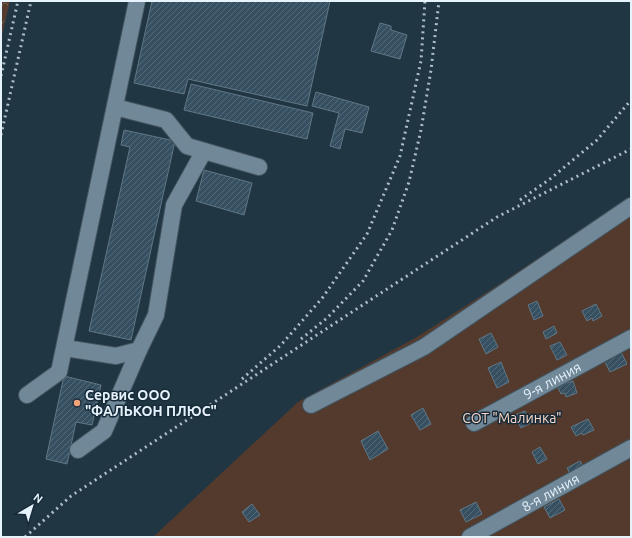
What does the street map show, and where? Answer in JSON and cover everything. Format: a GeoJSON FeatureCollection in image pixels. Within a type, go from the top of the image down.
{"type":"FeatureCollection","features":[{"type":"Feature","properties":{"kind":"lane"},"geometry":{"type":"LineString","coordinates":[[27,395],[59,372],[138,1]]}},
{"type":"Feature","properties":{"kind":"lane"},"geometry":{"type":"LineString","coordinates":[[116,107],[166,120],[187,146],[259,167]]}},
{"type":"Feature","properties":{"kind":"lane"},"geometry":{"type":"LineString","coordinates":[[78,450],[104,431],[156,315],[174,206],[204,151]]}},
{"type":"Feature","properties":{"kind":"lane"},"geometry":{"type":"LineString","coordinates":[[311,405],[424,347],[631,206]]}},
{"type":"Feature","properties":{"kind":"lane","name":"9-я линия"},"geometry":{"type":"LineString","coordinates":[[474,423],[631,338]]}},
{"type":"Feature","properties":{"kind":"lane"},"geometry":{"type":"LineString","coordinates":[[64,348],[116,356],[139,350]]}},
{"type":"Feature","properties":{"kind":"lane","name":"8-я линия"},"geometry":{"type":"LineString","coordinates":[[470,537],[631,448]]}},
{"type":"Feature","properties":{"kind":"green space"},"geometry":{"type":"Polygon","coordinates":[[[1,1],[10,1],[1,39],[1,1]]]}},
{"type":"Feature","properties":{"kind":"green space","name":"СОТ \"Малинка\""},"geometry":{"type":"Polygon","coordinates":[[[631,196],[631,537],[153,537],[298,402],[417,337],[631,196]]]}},
{"type":"Feature","properties":{"kind":"building"},"geometry":{"type":"Polygon","coordinates":[[[152,1],[330,1],[307,106],[188,79],[184,94],[134,83],[152,1]]]}},
{"type":"Feature","properties":{"kind":"building"},"geometry":{"type":"Polygon","coordinates":[[[380,23],[391,26],[391,30],[407,35],[400,59],[371,51],[380,23]]]}},
{"type":"Feature","properties":{"kind":"building"},"geometry":{"type":"Polygon","coordinates":[[[191,84],[313,113],[307,139],[184,110],[191,84]]]}},
{"type":"Feature","properties":{"kind":"building"},"geometry":{"type":"Polygon","coordinates":[[[316,92],[369,107],[362,133],[345,129],[340,149],[330,146],[339,113],[312,106],[316,92]]]}},
{"type":"Feature","properties":{"kind":"building"},"geometry":{"type":"Polygon","coordinates":[[[124,130],[175,141],[131,340],[89,331],[130,147],[121,145],[124,130]]]}},
{"type":"Feature","properties":{"kind":"building"},"geometry":{"type":"Polygon","coordinates":[[[204,170],[252,183],[244,215],[196,201],[204,170]]]}},
{"type":"Feature","properties":{"kind":"building"},"geometry":{"type":"Polygon","coordinates":[[[537,301],[543,316],[534,320],[528,305],[537,301]]]}},
{"type":"Feature","properties":{"kind":"building"},"geometry":{"type":"Polygon","coordinates":[[[596,304],[602,316],[593,321],[592,318],[587,321],[582,311],[596,304]]]}},
{"type":"Feature","properties":{"kind":"building"},"geometry":{"type":"Polygon","coordinates":[[[554,326],[557,333],[546,339],[543,332],[554,326]]]}},
{"type":"Feature","properties":{"kind":"building"},"geometry":{"type":"Polygon","coordinates":[[[491,333],[498,347],[486,354],[479,339],[491,333]]]}},
{"type":"Feature","properties":{"kind":"building"},"geometry":{"type":"Polygon","coordinates":[[[560,342],[567,355],[557,360],[550,346],[560,342]]]}},
{"type":"Feature","properties":{"kind":"building"},"geometry":{"type":"Polygon","coordinates":[[[621,352],[627,364],[610,372],[604,360],[621,352]]]}},
{"type":"Feature","properties":{"kind":"building"},"geometry":{"type":"Polygon","coordinates":[[[501,362],[509,382],[497,388],[488,368],[501,362]]]}},
{"type":"Feature","properties":{"kind":"building","name":"Сервис ООО \"ФАЛЬКОН ПЛЮС\""},"geometry":{"type":"Polygon","coordinates":[[[64,376],[101,385],[92,425],[76,422],[67,464],[46,459],[64,376]]]}},
{"type":"Feature","properties":{"kind":"building"},"geometry":{"type":"Polygon","coordinates":[[[573,381],[577,393],[566,397],[565,393],[561,394],[557,386],[573,381]]]}},
{"type":"Feature","properties":{"kind":"building"},"geometry":{"type":"Polygon","coordinates":[[[423,408],[431,424],[420,430],[411,415],[423,408]]]}},
{"type":"Feature","properties":{"kind":"building"},"geometry":{"type":"Polygon","coordinates":[[[525,411],[531,423],[521,428],[515,415],[525,411]]]}},
{"type":"Feature","properties":{"kind":"building"},"geometry":{"type":"Polygon","coordinates":[[[588,419],[594,430],[583,435],[582,433],[576,436],[571,427],[588,419]]]}},
{"type":"Feature","properties":{"kind":"building"},"geometry":{"type":"Polygon","coordinates":[[[378,431],[388,449],[370,460],[361,441],[378,431]]]}},
{"type":"Feature","properties":{"kind":"building"},"geometry":{"type":"Polygon","coordinates":[[[540,447],[547,459],[538,464],[532,452],[540,447]]]}},
{"type":"Feature","properties":{"kind":"building"},"geometry":{"type":"Polygon","coordinates":[[[580,461],[585,469],[571,476],[567,468],[580,461]]]}},
{"type":"Feature","properties":{"kind":"building"},"geometry":{"type":"Polygon","coordinates":[[[559,499],[565,510],[550,518],[544,507],[559,499]]]}},
{"type":"Feature","properties":{"kind":"building"},"geometry":{"type":"Polygon","coordinates":[[[476,502],[482,514],[466,522],[460,510],[476,502]]]}},
{"type":"Feature","properties":{"kind":"building"},"geometry":{"type":"Polygon","coordinates":[[[252,504],[260,515],[249,522],[242,512],[252,504]]]}},
{"type":"Feature","properties":{"kind":"railway"},"geometry":{"type":"LineString","coordinates":[[1,76],[18,1]]}},
{"type":"Feature","properties":{"kind":"railway"},"geometry":{"type":"LineString","coordinates":[[1,135],[31,1]]}},
{"type":"Feature","properties":{"kind":"railway"},"geometry":{"type":"LineString","coordinates":[[242,379],[281,345],[323,297],[367,234],[400,156],[421,61],[425,1]]}},
{"type":"Feature","properties":{"kind":"railway"},"geometry":{"type":"LineString","coordinates":[[301,339],[327,318],[363,281],[392,230],[409,182],[421,130],[431,70],[439,1]]}},
{"type":"Feature","properties":{"kind":"railway"},"geometry":{"type":"LineString","coordinates":[[520,200],[550,179],[597,140],[631,100]]}},
{"type":"Feature","properties":{"kind":"railway"},"geometry":{"type":"LineString","coordinates":[[25,537],[71,496],[497,217],[631,149]]}},
{"type":"Feature","properties":{"kind":"place","name":"Сервис ООО \"ФАЛЬКОН ПЛЮС\""},"geometry":{"type":"Point","coordinates":[77,403]}}]}
